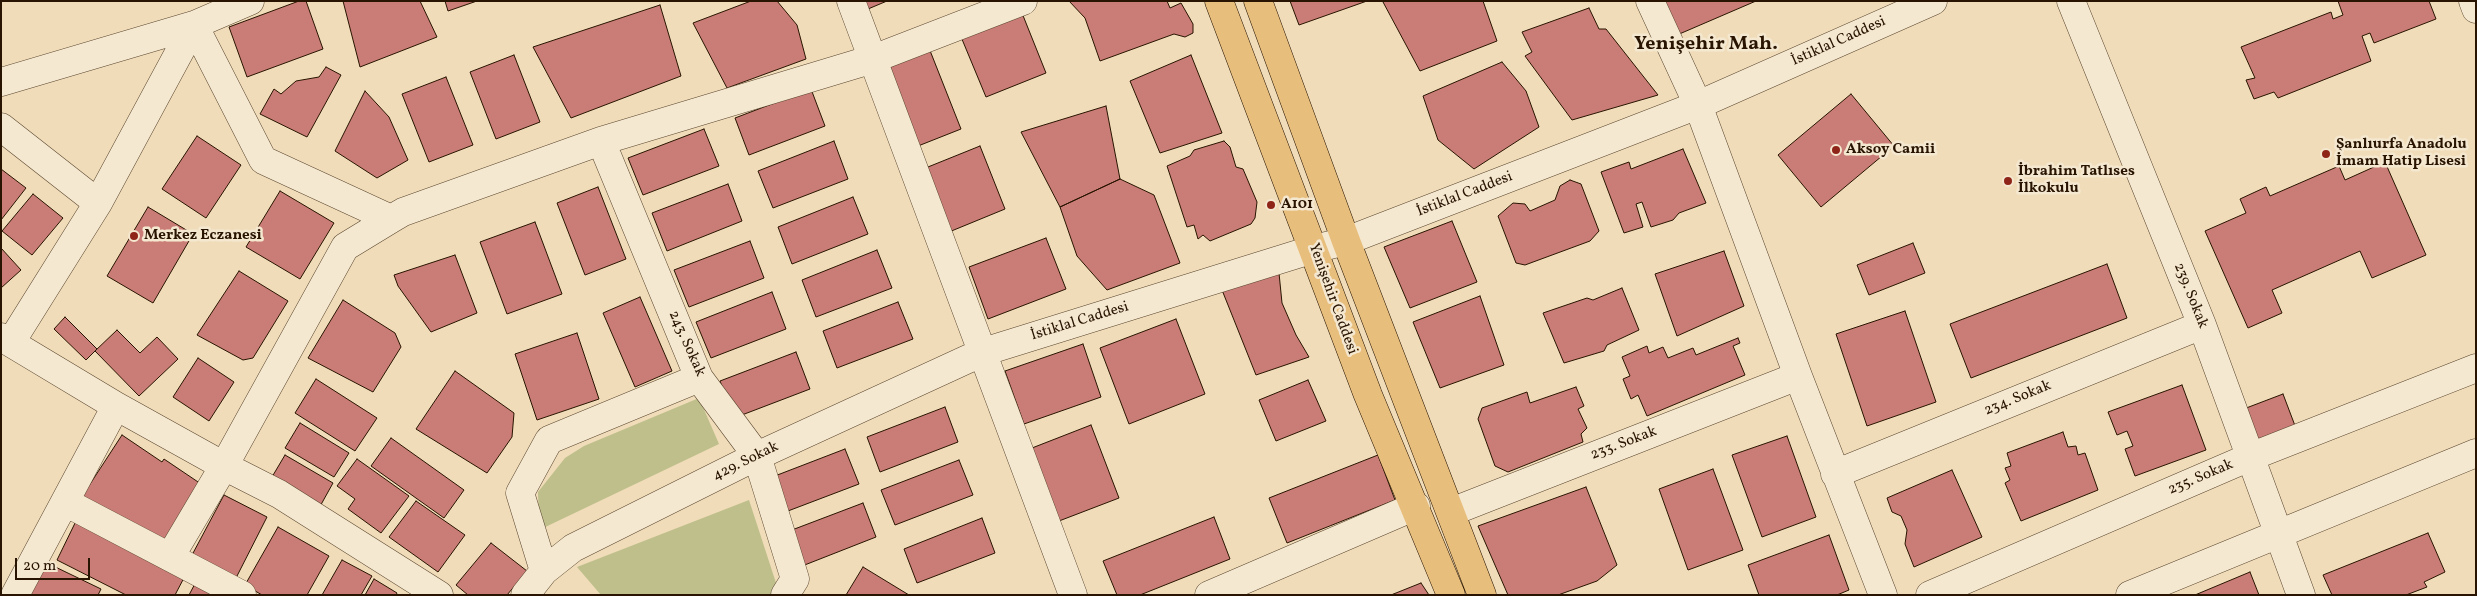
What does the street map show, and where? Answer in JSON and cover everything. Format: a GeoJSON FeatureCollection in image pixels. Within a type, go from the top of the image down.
{"type":"FeatureCollection","features":[{"type":"Feature","properties":{"kind":"main road","name":"Yenişehir Caddesi"},"geometry":{"type":"LineString","coordinates":[[1219,1],[1368,395],[1416,506],[1451,595]]}},
{"type":"Feature","properties":{"kind":"main road"},"geometry":{"type":"LineString","coordinates":[[1258,1],[1346,241],[1482,595]]}},
{"type":"Feature","properties":{"kind":"street"},"geometry":{"type":"LineString","coordinates":[[1,82],[194,25],[250,1]]}},
{"type":"Feature","properties":{"kind":"street"},"geometry":{"type":"LineString","coordinates":[[851,1],[1072,595]]}},
{"type":"Feature","properties":{"kind":"street"},"geometry":{"type":"LineString","coordinates":[[170,557],[224,466],[345,247],[403,212],[601,141],[873,58],[1023,1]]}},
{"type":"Feature","properties":{"kind":"street"},"geometry":{"type":"LineString","coordinates":[[1650,1],[1698,105],[1798,376],[1882,595]]}},
{"type":"Feature","properties":{"kind":"street","name":"İstiklal Caddesi"},"geometry":{"type":"LineString","coordinates":[[983,352],[1314,249],[1346,241],[1698,105],[1933,1]]}},
{"type":"Feature","properties":{"kind":"street","name":"239. Sokak"},"geometry":{"type":"LineString","coordinates":[[2071,1],[2202,324],[2301,595]]}},
{"type":"Feature","properties":{"kind":"street"},"geometry":{"type":"LineString","coordinates":[[2472,1],[2476,9]]}},
{"type":"Feature","properties":{"kind":"street"},"geometry":{"type":"LineString","coordinates":[[194,25],[98,203],[6,340],[116,406],[279,494],[439,595]]}},
{"type":"Feature","properties":{"kind":"street"},"geometry":{"type":"LineString","coordinates":[[194,25],[262,160],[391,219]]}},
{"type":"Feature","properties":{"kind":"street"},"geometry":{"type":"LineString","coordinates":[[1,127],[98,203]]}},
{"type":"Feature","properties":{"kind":"street","name":"243. Sokak"},"geometry":{"type":"LineString","coordinates":[[601,141],[699,378],[757,456],[795,579],[785,595]]}},
{"type":"Feature","properties":{"kind":"street","name":"234. Sokak"},"geometry":{"type":"LineString","coordinates":[[1835,474],[2202,324]]}},
{"type":"Feature","properties":{"kind":"street","name":"429. Sokak"},"geometry":{"type":"LineString","coordinates":[[525,595],[544,571],[573,548],[757,456],[983,352]]}},
{"type":"Feature","properties":{"kind":"street","name":"235. Sokak"},"geometry":{"type":"LineString","coordinates":[[1930,595],[2250,457],[2476,368]]}},
{"type":"Feature","properties":{"kind":"street","name":"233. Sokak"},"geometry":{"type":"LineString","coordinates":[[1451,512],[1798,376]]}},
{"type":"Feature","properties":{"kind":"street"},"geometry":{"type":"LineString","coordinates":[[544,571],[520,493],[549,440],[699,378]]}},
{"type":"Feature","properties":{"kind":"street"},"geometry":{"type":"LineString","coordinates":[[13,590],[65,502],[116,406]]}},
{"type":"Feature","properties":{"kind":"street"},"geometry":{"type":"LineString","coordinates":[[2130,595],[2476,453]]}},
{"type":"Feature","properties":{"kind":"street"},"geometry":{"type":"LineString","coordinates":[[65,502],[242,595]]}},
{"type":"Feature","properties":{"kind":"street"},"geometry":{"type":"LineString","coordinates":[[1209,595],[1416,506]]}},
{"type":"Feature","properties":{"kind":"green space"},"geometry":{"type":"Polygon","coordinates":[[[699,398],[719,444],[539,530],[538,492],[565,458],[584,446],[699,398]]]}},
{"type":"Feature","properties":{"kind":"green space"},"geometry":{"type":"Polygon","coordinates":[[[749,500],[777,586],[772,595],[601,595],[577,567],[749,500]]]}},
{"type":"Feature","properties":{"kind":"building"},"geometry":{"type":"Polygon","coordinates":[[[299,1],[306,1],[323,49],[247,77],[229,27],[299,1]]]}},
{"type":"Feature","properties":{"kind":"building"},"geometry":{"type":"Polygon","coordinates":[[[343,1],[420,1],[437,37],[360,67],[343,1]]]}},
{"type":"Feature","properties":{"kind":"building"},"geometry":{"type":"Polygon","coordinates":[[[445,1],[477,1],[448,11],[445,1]]]}},
{"type":"Feature","properties":{"kind":"building"},"geometry":{"type":"Polygon","coordinates":[[[751,1],[777,1],[797,25],[806,59],[727,88],[693,23],[751,1]]]}},
{"type":"Feature","properties":{"kind":"building"},"geometry":{"type":"Polygon","coordinates":[[[857,1],[887,1],[868,9],[857,1]]]}},
{"type":"Feature","properties":{"kind":"building"},"geometry":{"type":"Polygon","coordinates":[[[1069,1],[1167,1],[1170,8],[1181,3],[1193,24],[1193,33],[1185,37],[1174,34],[1100,61],[1085,18],[1069,1]]]}},
{"type":"Feature","properties":{"kind":"building"},"geometry":{"type":"Polygon","coordinates":[[[1290,1],[1367,1],[1299,25],[1290,1]]]}},
{"type":"Feature","properties":{"kind":"building"},"geometry":{"type":"Polygon","coordinates":[[[1483,1],[1497,41],[1420,71],[1383,2],[1483,1]]]}},
{"type":"Feature","properties":{"kind":"building"},"geometry":{"type":"Polygon","coordinates":[[[1663,1],[1756,1],[1677,35],[1663,1]]]}},
{"type":"Feature","properties":{"kind":"building"},"geometry":{"type":"Polygon","coordinates":[[[2338,1],[2429,1],[2436,19],[2374,43],[2370,33],[2362,36],[2371,61],[2278,98],[2274,92],[2254,99],[2246,80],[2255,78],[2241,47],[2331,12],[2333,19],[2343,15],[2338,1]]]}},
{"type":"Feature","properties":{"kind":"building"},"geometry":{"type":"Polygon","coordinates":[[[660,5],[681,76],[571,118],[533,47],[660,5]]]}},
{"type":"Feature","properties":{"kind":"building"},"geometry":{"type":"Polygon","coordinates":[[[1020,8],[1046,73],[986,97],[959,32],[1020,8]]]}},
{"type":"Feature","properties":{"kind":"building"},"geometry":{"type":"Polygon","coordinates":[[[1589,8],[1599,29],[1606,29],[1658,95],[1572,120],[1525,56],[1532,52],[1522,32],[1589,8]]]}},
{"type":"Feature","properties":{"kind":"building"},"geometry":{"type":"Polygon","coordinates":[[[929,48],[961,129],[918,146],[886,65],[929,48]]]}},
{"type":"Feature","properties":{"kind":"building"},"geometry":{"type":"Polygon","coordinates":[[[514,55],[540,122],[496,139],[470,72],[514,55]]]}},
{"type":"Feature","properties":{"kind":"building"},"geometry":{"type":"Polygon","coordinates":[[[1191,55],[1222,133],[1160,153],[1130,81],[1191,55]]]}},
{"type":"Feature","properties":{"kind":"building"},"geometry":{"type":"Polygon","coordinates":[[[1502,62],[1526,91],[1539,127],[1474,169],[1438,140],[1423,96],[1502,62]]]}},
{"type":"Feature","properties":{"kind":"building"},"geometry":{"type":"Polygon","coordinates":[[[326,67],[341,75],[307,137],[260,114],[274,89],[281,94],[296,81],[319,77],[326,67]]]}},
{"type":"Feature","properties":{"kind":"building"},"geometry":{"type":"Polygon","coordinates":[[[446,77],[473,145],[429,162],[402,94],[446,77]]]}},
{"type":"Feature","properties":{"kind":"building"},"geometry":{"type":"Polygon","coordinates":[[[811,89],[825,126],[749,155],[735,118],[811,89]]]}},
{"type":"Feature","properties":{"kind":"building"},"geometry":{"type":"Polygon","coordinates":[[[365,91],[389,117],[408,160],[377,178],[335,151],[365,91]]]}},
{"type":"Feature","properties":{"kind":"building","name":"Aksoy Camii"},"geometry":{"type":"Polygon","coordinates":[[[1851,94],[1894,146],[1821,207],[1778,155],[1851,94]]]}},
{"type":"Feature","properties":{"kind":"building"},"geometry":{"type":"Polygon","coordinates":[[[1106,106],[1120,179],[1060,207],[1021,132],[1106,106]]]}},
{"type":"Feature","properties":{"kind":"building"},"geometry":{"type":"Polygon","coordinates":[[[704,129],[719,166],[643,195],[628,158],[704,129]]]}},
{"type":"Feature","properties":{"kind":"building"},"geometry":{"type":"Polygon","coordinates":[[[197,136],[241,165],[206,218],[162,189],[197,136]]]}},
{"type":"Feature","properties":{"kind":"building"},"geometry":{"type":"Polygon","coordinates":[[[834,141],[848,179],[773,208],[758,171],[834,141]]]}},
{"type":"Feature","properties":{"kind":"building"},"geometry":{"type":"Polygon","coordinates":[[[1224,141],[1230,147],[1236,167],[1243,169],[1257,202],[1255,218],[1251,224],[1210,241],[1203,235],[1198,239],[1194,225],[1187,227],[1167,166],[1190,156],[1194,150],[1224,141]]]}},
{"type":"Feature","properties":{"kind":"building"},"geometry":{"type":"Polygon","coordinates":[[[980,146],[1005,209],[949,232],[923,169],[980,146]]]}},
{"type":"Feature","properties":{"kind":"building"},"geometry":{"type":"Polygon","coordinates":[[[1683,149],[1706,203],[1679,213],[1673,220],[1651,227],[1642,202],[1636,204],[1643,227],[1624,233],[1601,172],[1629,162],[1631,169],[1683,149]]]}},
{"type":"Feature","properties":{"kind":"building"},"geometry":{"type":"Polygon","coordinates":[[[2385,162],[2426,255],[2372,278],[2360,251],[2272,290],[2282,313],[2248,328],[2205,231],[2246,213],[2240,199],[2266,187],[2270,196],[2339,166],[2345,180],[2385,162]]]}},
{"type":"Feature","properties":{"kind":"building"},"geometry":{"type":"Polygon","coordinates":[[[1,169],[26,188],[1,220],[1,169]]]}},
{"type":"Feature","properties":{"kind":"building"},"geometry":{"type":"Polygon","coordinates":[[[1120,179],[1154,195],[1180,263],[1107,290],[1077,256],[1060,207],[1120,179]]]}},
{"type":"Feature","properties":{"kind":"building"},"geometry":{"type":"Polygon","coordinates":[[[1570,180],[1581,184],[1599,231],[1590,241],[1525,265],[1516,263],[1498,216],[1513,203],[1525,204],[1530,211],[1555,200],[1560,186],[1570,180]]]}},
{"type":"Feature","properties":{"kind":"building"},"geometry":{"type":"Polygon","coordinates":[[[728,184],[742,221],[667,251],[652,213],[728,184]]]}},
{"type":"Feature","properties":{"kind":"building"},"geometry":{"type":"Polygon","coordinates":[[[598,187],[626,259],[585,275],[557,203],[598,187]]]}},
{"type":"Feature","properties":{"kind":"building"},"geometry":{"type":"Polygon","coordinates":[[[280,191],[334,223],[300,279],[246,247],[280,191]]]}},
{"type":"Feature","properties":{"kind":"building"},"geometry":{"type":"Polygon","coordinates":[[[33,194],[63,218],[32,255],[2,231],[33,194]]]}},
{"type":"Feature","properties":{"kind":"building"},"geometry":{"type":"Polygon","coordinates":[[[853,197],[868,234],[792,264],[778,227],[853,197]]]}},
{"type":"Feature","properties":{"kind":"building"},"geometry":{"type":"Polygon","coordinates":[[[148,207],[193,234],[153,303],[107,276],[148,207]]]}},
{"type":"Feature","properties":{"kind":"building"},"geometry":{"type":"Polygon","coordinates":[[[1452,221],[1477,282],[1410,308],[1384,247],[1452,221]]]}},
{"type":"Feature","properties":{"kind":"building"},"geometry":{"type":"Polygon","coordinates":[[[535,222],[562,294],[507,314],[480,242],[535,222]]]}},
{"type":"Feature","properties":{"kind":"building"},"geometry":{"type":"Polygon","coordinates":[[[1046,238],[1066,289],[988,319],[969,267],[1046,238]]]}},
{"type":"Feature","properties":{"kind":"building"},"geometry":{"type":"Polygon","coordinates":[[[750,241],[764,278],[689,307],[674,270],[750,241]]]}},
{"type":"Feature","properties":{"kind":"building"},"geometry":{"type":"Polygon","coordinates":[[[1913,243],[1925,273],[1869,295],[1857,265],[1913,243]]]}},
{"type":"Feature","properties":{"kind":"building"},"geometry":{"type":"Polygon","coordinates":[[[1,248],[21,270],[1,288],[1,248]]]}},
{"type":"Feature","properties":{"kind":"building"},"geometry":{"type":"Polygon","coordinates":[[[877,250],[892,288],[816,317],[802,280],[877,250]]]}},
{"type":"Feature","properties":{"kind":"building"},"geometry":{"type":"Polygon","coordinates":[[[1724,251],[1744,306],[1677,336],[1655,274],[1724,251]]]}},
{"type":"Feature","properties":{"kind":"building"},"geometry":{"type":"Polygon","coordinates":[[[455,255],[477,313],[431,332],[398,286],[394,275],[455,255]]]}},
{"type":"Feature","properties":{"kind":"building"},"geometry":{"type":"Polygon","coordinates":[[[2107,264],[2127,318],[1971,378],[1950,324],[2107,264]]]}},
{"type":"Feature","properties":{"kind":"building"},"geometry":{"type":"Polygon","coordinates":[[[239,271],[288,301],[253,358],[243,360],[197,335],[239,271]]]}},
{"type":"Feature","properties":{"kind":"building"},"geometry":{"type":"Polygon","coordinates":[[[1279,273],[1282,303],[1296,335],[1309,357],[1256,375],[1222,290],[1279,273]]]}},
{"type":"Feature","properties":{"kind":"building"},"geometry":{"type":"Polygon","coordinates":[[[1622,288],[1639,330],[1607,345],[1604,351],[1564,363],[1543,313],[1587,298],[1593,300],[1622,288]]]}},
{"type":"Feature","properties":{"kind":"building"},"geometry":{"type":"Polygon","coordinates":[[[772,292],[786,329],[711,358],[696,322],[772,292]]]}},
{"type":"Feature","properties":{"kind":"building"},"geometry":{"type":"Polygon","coordinates":[[[1480,296],[1504,365],[1440,388],[1413,322],[1480,296]]]}},
{"type":"Feature","properties":{"kind":"building"},"geometry":{"type":"Polygon","coordinates":[[[640,297],[672,371],[635,387],[603,313],[640,297]]]}},
{"type":"Feature","properties":{"kind":"building"},"geometry":{"type":"Polygon","coordinates":[[[343,300],[395,333],[401,347],[373,392],[308,358],[343,300]]]}},
{"type":"Feature","properties":{"kind":"building"},"geometry":{"type":"Polygon","coordinates":[[[898,302],[913,339],[837,368],[823,331],[898,302]]]}},
{"type":"Feature","properties":{"kind":"building"},"geometry":{"type":"Polygon","coordinates":[[[1905,311],[1936,402],[1867,426],[1836,334],[1905,311]]]}},
{"type":"Feature","properties":{"kind":"building"},"geometry":{"type":"Polygon","coordinates":[[[65,317],[97,349],[86,360],[54,329],[65,317]]]}},
{"type":"Feature","properties":{"kind":"building"},"geometry":{"type":"Polygon","coordinates":[[[1176,319],[1205,394],[1129,424],[1100,348],[1176,319]]]}},
{"type":"Feature","properties":{"kind":"building"},"geometry":{"type":"Polygon","coordinates":[[[117,330],[140,353],[157,337],[178,359],[139,396],[95,351],[117,330]]]}},
{"type":"Feature","properties":{"kind":"building"},"geometry":{"type":"Polygon","coordinates":[[[577,333],[599,399],[537,420],[515,354],[577,333]]]}},
{"type":"Feature","properties":{"kind":"building"},"geometry":{"type":"Polygon","coordinates":[[[1738,338],[1740,343],[1733,346],[1745,375],[1647,416],[1638,395],[1631,399],[1623,379],[1630,376],[1622,357],[1647,346],[1649,353],[1663,347],[1668,358],[1693,348],[1696,355],[1738,338]]]}},
{"type":"Feature","properties":{"kind":"building"},"geometry":{"type":"Polygon","coordinates":[[[1083,344],[1101,397],[1024,424],[1005,371],[1083,344]]]}},
{"type":"Feature","properties":{"kind":"building"},"geometry":{"type":"Polygon","coordinates":[[[796,352],[810,389],[734,418],[720,381],[796,352]]]}},
{"type":"Feature","properties":{"kind":"building"},"geometry":{"type":"Polygon","coordinates":[[[198,358],[234,382],[209,421],[173,397],[198,358]]]}},
{"type":"Feature","properties":{"kind":"building"},"geometry":{"type":"Polygon","coordinates":[[[455,371],[514,413],[512,437],[487,473],[416,429],[455,371]]]}},
{"type":"Feature","properties":{"kind":"building"},"geometry":{"type":"Polygon","coordinates":[[[316,379],[377,418],[355,451],[295,413],[316,379]]]}},
{"type":"Feature","properties":{"kind":"building"},"geometry":{"type":"Polygon","coordinates":[[[1308,380],[1326,421],[1276,441],[1259,400],[1308,380]]]}},
{"type":"Feature","properties":{"kind":"building"},"geometry":{"type":"Polygon","coordinates":[[[2182,385],[2206,450],[2135,476],[2125,449],[2133,446],[2127,431],[2117,435],[2108,412],[2182,385]]]}},
{"type":"Feature","properties":{"kind":"building"},"geometry":{"type":"Polygon","coordinates":[[[1576,387],[1584,406],[1578,409],[1587,428],[1581,434],[1583,442],[1508,472],[1495,466],[1478,419],[1482,408],[1527,392],[1530,403],[1576,387]]]}},
{"type":"Feature","properties":{"kind":"building"},"geometry":{"type":"Polygon","coordinates":[[[2283,394],[2297,431],[2255,447],[2241,410],[2283,394]]]}},
{"type":"Feature","properties":{"kind":"building"},"geometry":{"type":"Polygon","coordinates":[[[945,407],[958,442],[880,472],[867,437],[945,407]]]}},
{"type":"Feature","properties":{"kind":"building"},"geometry":{"type":"Polygon","coordinates":[[[300,423],[349,453],[334,477],[285,448],[300,423]]]}},
{"type":"Feature","properties":{"kind":"building"},"geometry":{"type":"Polygon","coordinates":[[[1091,425],[1119,498],[1059,521],[1032,448],[1091,425]]]}},
{"type":"Feature","properties":{"kind":"building"},"geometry":{"type":"Polygon","coordinates":[[[2063,432],[2068,447],[2076,446],[2078,455],[2085,453],[2098,490],[2021,521],[2005,483],[2010,480],[2005,468],[2011,466],[2007,453],[2063,432]]]}},
{"type":"Feature","properties":{"kind":"building"},"geometry":{"type":"Polygon","coordinates":[[[122,435],[162,462],[164,459],[207,488],[172,546],[79,501],[122,435]]]}},
{"type":"Feature","properties":{"kind":"building"},"geometry":{"type":"Polygon","coordinates":[[[1787,436],[1816,517],[1762,537],[1732,455],[1787,436]]]}},
{"type":"Feature","properties":{"kind":"building"},"geometry":{"type":"Polygon","coordinates":[[[391,438],[464,490],[444,518],[371,466],[391,438]]]}},
{"type":"Feature","properties":{"kind":"building"},"geometry":{"type":"Polygon","coordinates":[[[845,449],[859,484],[780,514],[767,479],[845,449]]]}},
{"type":"Feature","properties":{"kind":"building"},"geometry":{"type":"Polygon","coordinates":[[[285,455],[333,483],[318,510],[269,482],[285,455]]]}},
{"type":"Feature","properties":{"kind":"building"},"geometry":{"type":"Polygon","coordinates":[[[1378,455],[1395,500],[1287,543],[1269,498],[1378,455]]]}},
{"type":"Feature","properties":{"kind":"building"},"geometry":{"type":"Polygon","coordinates":[[[357,459],[409,496],[381,533],[348,509],[355,499],[337,486],[357,459]]]}},
{"type":"Feature","properties":{"kind":"building"},"geometry":{"type":"Polygon","coordinates":[[[959,460],[973,495],[895,525],[881,490],[959,460]]]}},
{"type":"Feature","properties":{"kind":"building"},"geometry":{"type":"Polygon","coordinates":[[[1713,469],[1743,550],[1688,570],[1659,489],[1713,469]]]}},
{"type":"Feature","properties":{"kind":"building"},"geometry":{"type":"Polygon","coordinates":[[[1952,470],[1982,537],[1914,567],[1905,544],[1907,530],[1901,516],[1892,512],[1887,498],[1952,470]]]}},
{"type":"Feature","properties":{"kind":"building"},"geometry":{"type":"Polygon","coordinates":[[[1586,487],[1617,565],[1597,581],[1558,595],[1508,595],[1478,526],[1586,487]]]}},
{"type":"Feature","properties":{"kind":"building"},"geometry":{"type":"Polygon","coordinates":[[[224,495],[267,517],[236,578],[192,555],[224,495]]]}},
{"type":"Feature","properties":{"kind":"building"},"geometry":{"type":"Polygon","coordinates":[[[416,501],[465,535],[438,572],[389,537],[416,501]]]}},
{"type":"Feature","properties":{"kind":"building"},"geometry":{"type":"Polygon","coordinates":[[[863,503],[876,537],[797,568],[784,533],[863,503]]]}},
{"type":"Feature","properties":{"kind":"building"},"geometry":{"type":"Polygon","coordinates":[[[1214,517],[1230,559],[1140,595],[1117,595],[1103,561],[1214,517]]]}},
{"type":"Feature","properties":{"kind":"building"},"geometry":{"type":"Polygon","coordinates":[[[982,518],[995,553],[917,583],[904,549],[982,518]]]}},
{"type":"Feature","properties":{"kind":"building"},"geometry":{"type":"Polygon","coordinates":[[[77,519],[186,574],[175,595],[126,595],[57,560],[77,519]]]}},
{"type":"Feature","properties":{"kind":"building"},"geometry":{"type":"Polygon","coordinates":[[[278,527],[329,556],[307,595],[262,595],[245,585],[278,527]]]}},
{"type":"Feature","properties":{"kind":"building"},"geometry":{"type":"Polygon","coordinates":[[[2428,533],[2445,572],[2424,582],[2427,587],[2406,595],[2332,595],[2323,575],[2428,533]]]}},
{"type":"Feature","properties":{"kind":"building"},"geometry":{"type":"Polygon","coordinates":[[[1829,535],[1849,590],[1837,595],[1759,595],[1748,565],[1829,535]]]}},
{"type":"Feature","properties":{"kind":"building"},"geometry":{"type":"Polygon","coordinates":[[[491,543],[527,571],[507,595],[468,595],[456,585],[491,543]]]}},
{"type":"Feature","properties":{"kind":"building"},"geometry":{"type":"Polygon","coordinates":[[[342,560],[372,576],[361,595],[322,595],[342,560]]]}},
{"type":"Feature","properties":{"kind":"building"},"geometry":{"type":"Polygon","coordinates":[[[45,562],[101,589],[98,595],[30,595],[45,562]]]}},
{"type":"Feature","properties":{"kind":"building"},"geometry":{"type":"Polygon","coordinates":[[[863,567],[909,595],[846,595],[863,567]]]}},
{"type":"Feature","properties":{"kind":"building"},"geometry":{"type":"Polygon","coordinates":[[[2250,572],[2259,595],[2195,595],[2250,572]]]}},
{"type":"Feature","properties":{"kind":"building"},"geometry":{"type":"Polygon","coordinates":[[[198,578],[228,595],[189,595],[198,578]]]}},
{"type":"Feature","properties":{"kind":"building"},"geometry":{"type":"Polygon","coordinates":[[[374,579],[397,593],[396,595],[365,595],[374,579]]]}},
{"type":"Feature","properties":{"kind":"building"},"geometry":{"type":"Polygon","coordinates":[[[1421,583],[1429,595],[1391,595],[1421,583]]]}},
{"type":"Feature","properties":{"kind":"place","name":"Aksoy Camii"},"geometry":{"type":"Point","coordinates":[1836,150]}},
{"type":"Feature","properties":{"kind":"place","name":"Şanlıurfa Anadolu İmam Hatip Lisesi"},"geometry":{"type":"Point","coordinates":[2326,154]}},
{"type":"Feature","properties":{"kind":"place","name":"İbrahim Tatlıses İlkokulu"},"geometry":{"type":"Point","coordinates":[2008,181]}},
{"type":"Feature","properties":{"kind":"place","name":"A101"},"geometry":{"type":"Point","coordinates":[1271,205]}},
{"type":"Feature","properties":{"kind":"place","name":"Merkez Eczanesi"},"geometry":{"type":"Point","coordinates":[134,236]}},
{"type":"Feature","properties":{"kind":"district","name":"Yenişehir Mah."},"geometry":{"type":"Point","coordinates":[1706,45]}}]}
